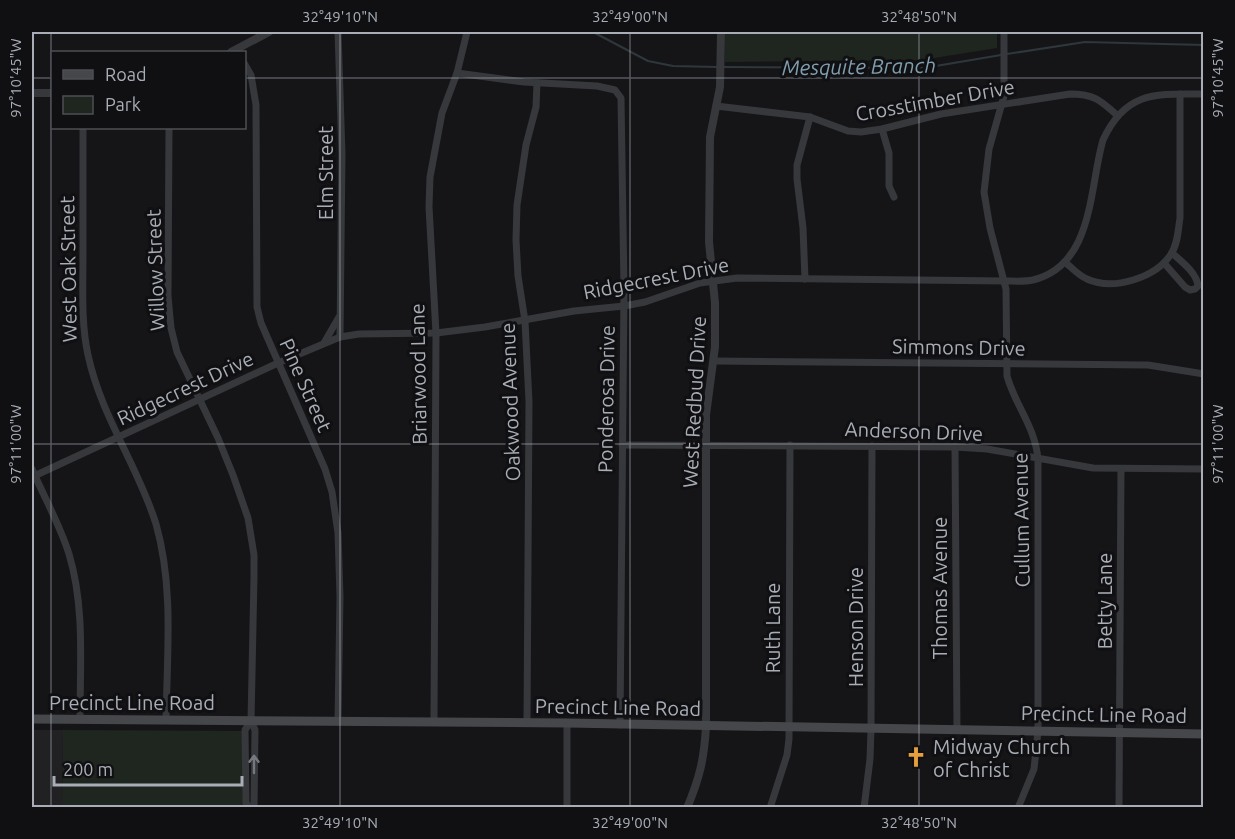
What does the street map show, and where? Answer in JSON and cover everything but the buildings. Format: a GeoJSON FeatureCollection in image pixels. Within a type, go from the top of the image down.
{"type":"FeatureCollection","features":[{"type":"Feature","properties":{"kind":"main road","name":"Precinct Line Road"},"geometry":{"type":"LineString","coordinates":[[32,719],[567,723],[1203,734]]}},
{"type":"Feature","properties":{"kind":"street"},"geometry":{"type":"LineString","coordinates":[[235,51],[269,32]]}},
{"type":"Feature","properties":{"kind":"street","name":"Elm Street"},"geometry":{"type":"LineString","coordinates":[[338,32],[342,154],[340,337]]}},
{"type":"Feature","properties":{"kind":"street","name":"Briarwood Lane"},"geometry":{"type":"LineString","coordinates":[[434,722],[436,333],[429,207],[430,177],[442,112],[457,73],[467,32]]}},
{"type":"Feature","properties":{"kind":"street","name":"West Redbud Drive"},"geometry":{"type":"LineString","coordinates":[[687,807],[701,772],[706,727],[706,444],[708,392],[714,361],[715,303],[709,242],[710,137],[721,75],[721,32]]}},
{"type":"Feature","properties":{"kind":"street","name":"Cullum Avenue"},"geometry":{"type":"LineString","coordinates":[[1004,32],[1004,90],[989,149],[984,192],[990,228],[1005,281],[1007,364],[1010,386],[1035,439],[1038,460],[1038,731],[1034,769],[1018,807]]}},
{"type":"Feature","properties":{"kind":"street","name":"Pine Street"},"geometry":{"type":"LineString","coordinates":[[246,66],[251,75],[256,105],[257,307],[261,323],[325,469],[335,509],[340,597],[338,721]]}},
{"type":"Feature","properties":{"kind":"street","name":"Ponderosa Drive"},"geometry":{"type":"LineString","coordinates":[[457,73],[537,83],[597,86],[615,90],[621,98],[624,306],[620,725]]}},
{"type":"Feature","properties":{"kind":"street","name":"Oakwood Avenue"},"geometry":{"type":"LineString","coordinates":[[527,723],[529,425],[525,321],[518,276],[516,240],[517,205],[526,145],[536,107],[537,83]]}},
{"type":"Feature","properties":{"kind":"street"},"geometry":{"type":"LineString","coordinates":[[32,93],[51,93]]}},
{"type":"Feature","properties":{"kind":"street","name":"Crosstimber Drive"},"geometry":{"type":"LineString","coordinates":[[716,106],[810,117],[848,131],[861,132],[941,114],[1082,94],[1099,99],[1118,116]]}},
{"type":"Feature","properties":{"kind":"street"},"geometry":{"type":"LineString","coordinates":[[1065,262],[1088,280],[1102,283],[1136,279],[1147,275],[1164,263],[1172,253],[1178,235],[1180,218],[1180,94]]}},
{"type":"Feature","properties":{"kind":"street","name":"Ridgecrest Drive"},"geometry":{"type":"LineString","coordinates":[[32,474],[118,438],[278,363],[340,337],[359,334],[436,333],[525,321],[574,311],[624,306],[645,302],[700,282],[712,280],[737,278],[1033,280],[1065,262],[1078,243],[1084,228],[1103,140],[1109,127],[1118,116],[1148,96],[1203,94]]}},
{"type":"Feature","properties":{"kind":"street"},"geometry":{"type":"LineString","coordinates":[[805,279],[803,228],[797,179],[798,165],[810,117]]}},
{"type":"Feature","properties":{"kind":"street","name":"West Oak Street"},"geometry":{"type":"LineString","coordinates":[[83,129],[82,308],[85,338],[94,379],[151,511],[162,552],[167,607],[166,720]]}},
{"type":"Feature","properties":{"kind":"street","name":"Willow Street"},"geometry":{"type":"LineString","coordinates":[[169,129],[169,310],[177,352],[233,475],[248,518],[251,537],[254,577],[251,721],[255,730],[252,807]]}},
{"type":"Feature","properties":{"kind":"street"},"geometry":{"type":"LineString","coordinates":[[882,129],[889,153],[889,186],[894,197]]}},
{"type":"Feature","properties":{"kind":"street"},"geometry":{"type":"LineString","coordinates":[[1164,263],[1190,290],[1198,286],[1198,280],[1172,253]]}},
{"type":"Feature","properties":{"kind":"street","name":"Elm Street"},"geometry":{"type":"LineString","coordinates":[[324,343],[340,315]]}},
{"type":"Feature","properties":{"kind":"street","name":"Simmons Drive"},"geometry":{"type":"LineString","coordinates":[[714,361],[1148,365],[1203,374]]}},
{"type":"Feature","properties":{"kind":"street","name":"Anderson Drive"},"geometry":{"type":"LineString","coordinates":[[622,445],[955,447],[987,449],[1038,460],[1093,468],[1203,469]]}},
{"type":"Feature","properties":{"kind":"street","name":"Ruth Lane"},"geometry":{"type":"LineString","coordinates":[[770,807],[788,755],[790,445]]}},
{"type":"Feature","properties":{"kind":"street","name":"Henson Drive"},"geometry":{"type":"LineString","coordinates":[[864,807],[871,729],[872,446]]}},
{"type":"Feature","properties":{"kind":"street","name":"Thomas Avenue"},"geometry":{"type":"LineString","coordinates":[[955,447],[957,729]]}},
{"type":"Feature","properties":{"kind":"street","name":"Betty Lane"},"geometry":{"type":"LineString","coordinates":[[1119,807],[1121,469]]}},
{"type":"Feature","properties":{"kind":"street"},"geometry":{"type":"LineString","coordinates":[[32,474],[68,552],[77,590],[81,628],[80,719]]}},
{"type":"Feature","properties":{"kind":"street"},"geometry":{"type":"LineString","coordinates":[[567,723],[567,807]]}},
{"type":"Feature","properties":{"kind":"shaded area"},"geometry":{"type":"Polygon","coordinates":[[[32,730],[63,730],[62,807],[32,807],[32,730]]]}},
{"type":"Feature","properties":{"kind":"green space"},"geometry":{"type":"Polygon","coordinates":[[[725,32],[997,32],[997,48],[921,60],[725,62],[725,32]]]}},
{"type":"Feature","properties":{"kind":"green space"},"geometry":{"type":"Polygon","coordinates":[[[63,730],[242,731],[243,807],[62,808],[63,730]]]}},
{"type":"Feature","properties":{"kind":"waterway","name":"Mesquite Branch"},"geometry":{"type":"LineString","coordinates":[[593,32],[648,61],[673,66],[717,67]]}},
{"type":"Feature","properties":{"kind":"waterway","name":"Mesquite Branch"},"geometry":{"type":"LineString","coordinates":[[1007,54],[1085,42],[1204,45]]}},
{"type":"Feature","properties":{"kind":"waterway","name":"Mesquite Branch"},"geometry":{"type":"LineString","coordinates":[[723,67],[924,68],[1001,55]]}},
{"type":"Feature","properties":{"kind":"place","name":"Midway Church of Christ"},"geometry":{"type":"Point","coordinates":[916,757]}}]}
